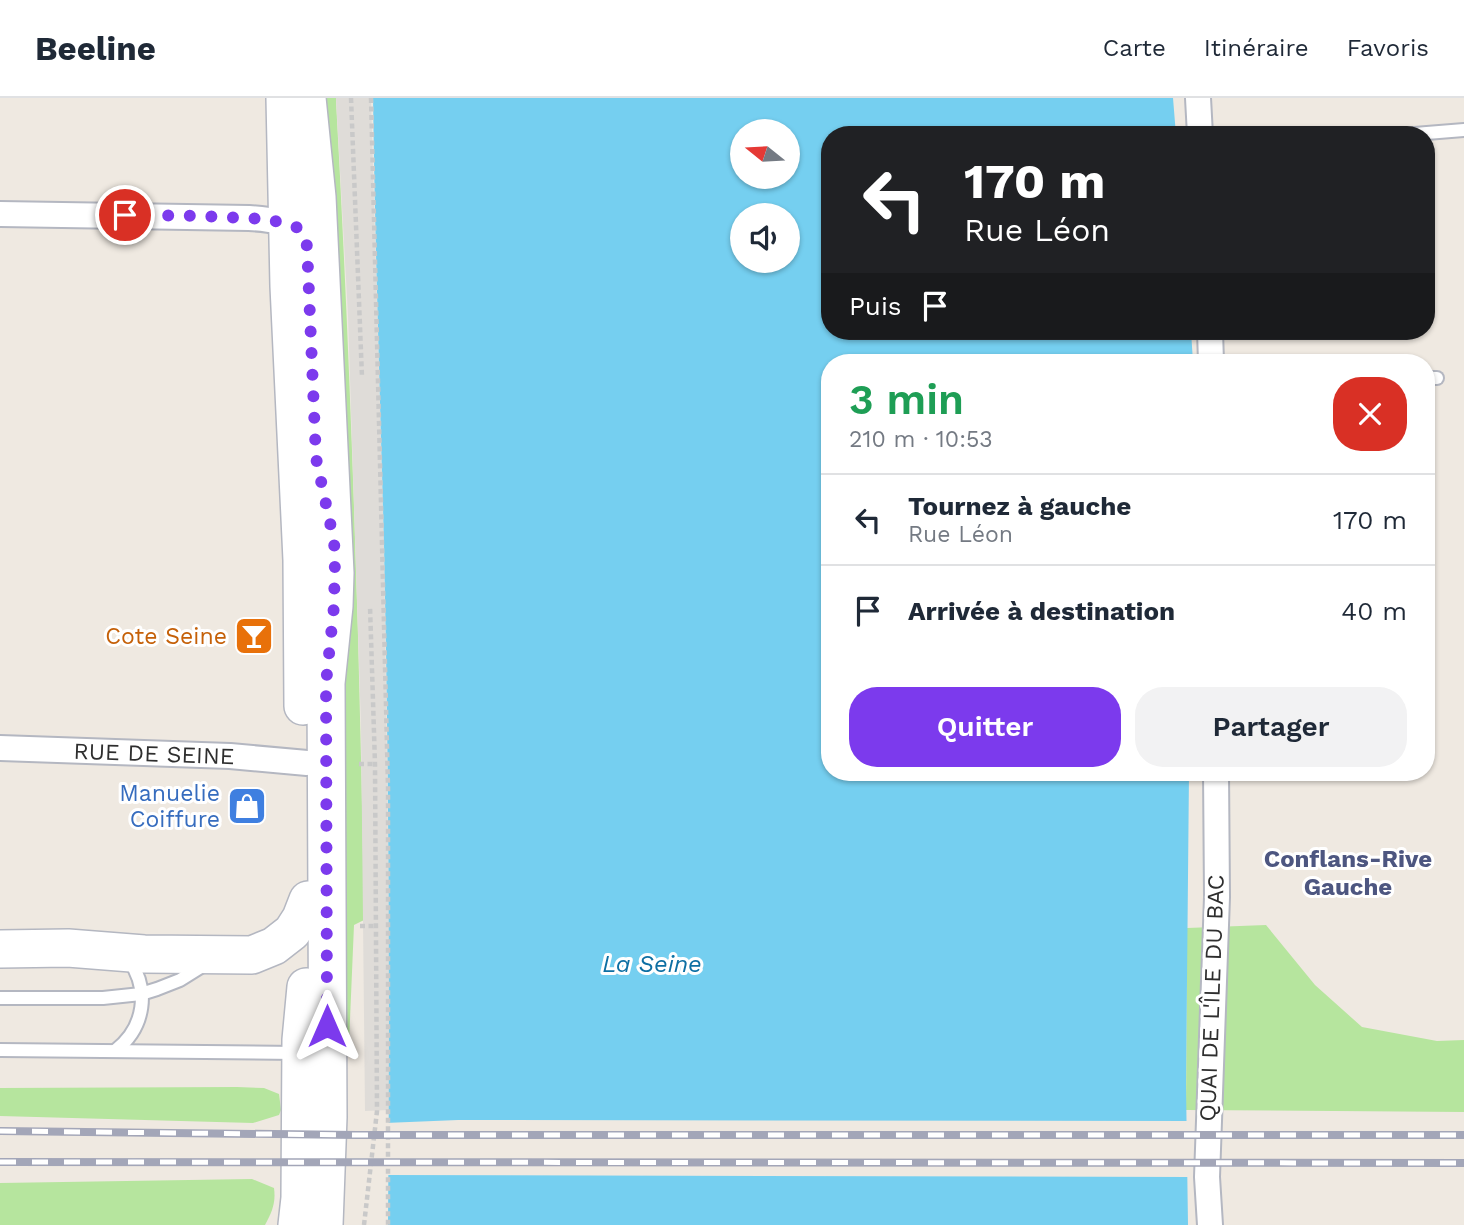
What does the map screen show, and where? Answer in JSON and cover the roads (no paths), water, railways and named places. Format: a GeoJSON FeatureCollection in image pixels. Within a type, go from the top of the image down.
{"type":"FeatureCollection","features":[{"type":"Feature","properties":{"kind":"main road"},"geometry":{"type":"LineString","coordinates":[[285,98],[302,560],[303,734],[307,763],[311,1043]]}},
{"type":"Feature","properties":{"kind":"main road"},"geometry":{"type":"LineString","coordinates":[[297,1225],[311,1043],[326,683],[334,606],[334,541],[317,197],[307,98]]}},
{"type":"Feature","properties":{"kind":"main road"},"geometry":{"type":"LineString","coordinates":[[0,949],[68,948],[144,954],[235,955],[274,946],[292,932],[308,900]]}},
{"type":"Feature","properties":{"kind":"main road"},"geometry":{"type":"LineString","coordinates":[[235,955],[272,965],[288,983],[311,1043],[328,1117],[324,1225]]}},
{"type":"Feature","properties":{"kind":"street"},"geometry":{"type":"LineString","coordinates":[[1198,98],[1200,126]]}},
{"type":"Feature","properties":{"kind":"street"},"geometry":{"type":"LineString","coordinates":[[0,214],[268,219],[299,228],[307,246],[316,458],[334,541]]}},
{"type":"Feature","properties":{"kind":"street","name":"RUE DE SEINE"},"geometry":{"type":"LineString","coordinates":[[0,748],[230,756],[307,763]]}},
{"type":"Feature","properties":{"kind":"street","name":"QUAI DE L'ÎLE DU BAC"},"geometry":{"type":"LineString","coordinates":[[1210,1225],[1207,1177],[1217,897],[1216,781]]}},
{"type":"Feature","properties":{"kind":"lane"},"geometry":{"type":"LineString","coordinates":[[1435,132],[1464,130]]}},
{"type":"Feature","properties":{"kind":"lane"},"geometry":{"type":"LineString","coordinates":[[116,1050],[127,1042],[137,1027],[141,994],[135,970],[118,951]]}},
{"type":"Feature","properties":{"kind":"lane"},"geometry":{"type":"LineString","coordinates":[[0,998],[103,998],[141,994],[235,955]]}},
{"type":"Feature","properties":{"kind":"lane"},"geometry":{"type":"LineString","coordinates":[[0,1050],[116,1050],[311,1043]]}},
{"type":"Feature","properties":{"kind":"water","name":"La Seine"},"geometry":{"type":"Polygon","coordinates":[[[373,98],[1173,98],[1175,126],[821,126],[821,340],[1192,340],[1192,354],[821,354],[821,781],[1189,781],[1186,1085],[1188,1225],[388,1225],[387,715],[373,98]]]}},
{"type":"Feature","properties":{"kind":"railway"},"geometry":{"type":"LineString","coordinates":[[0,1131],[356,1135],[1464,1135]]}},
{"type":"Feature","properties":{"kind":"railway"},"geometry":{"type":"LineString","coordinates":[[0,1162],[1464,1163]]}},
{"type":"Feature","properties":{"kind":"place","name":"Cote Seine"},"geometry":{"type":"Point","coordinates":[254,636]}},
{"type":"Feature","properties":{"kind":"place","name":"Manuelie Coiffure"},"geometry":{"type":"Point","coordinates":[247,806]}},
{"type":"Feature","properties":{"kind":"district","name":"Conflans-Rive Gauche"},"geometry":{"type":"Point","coordinates":[1348,873]}}]}
